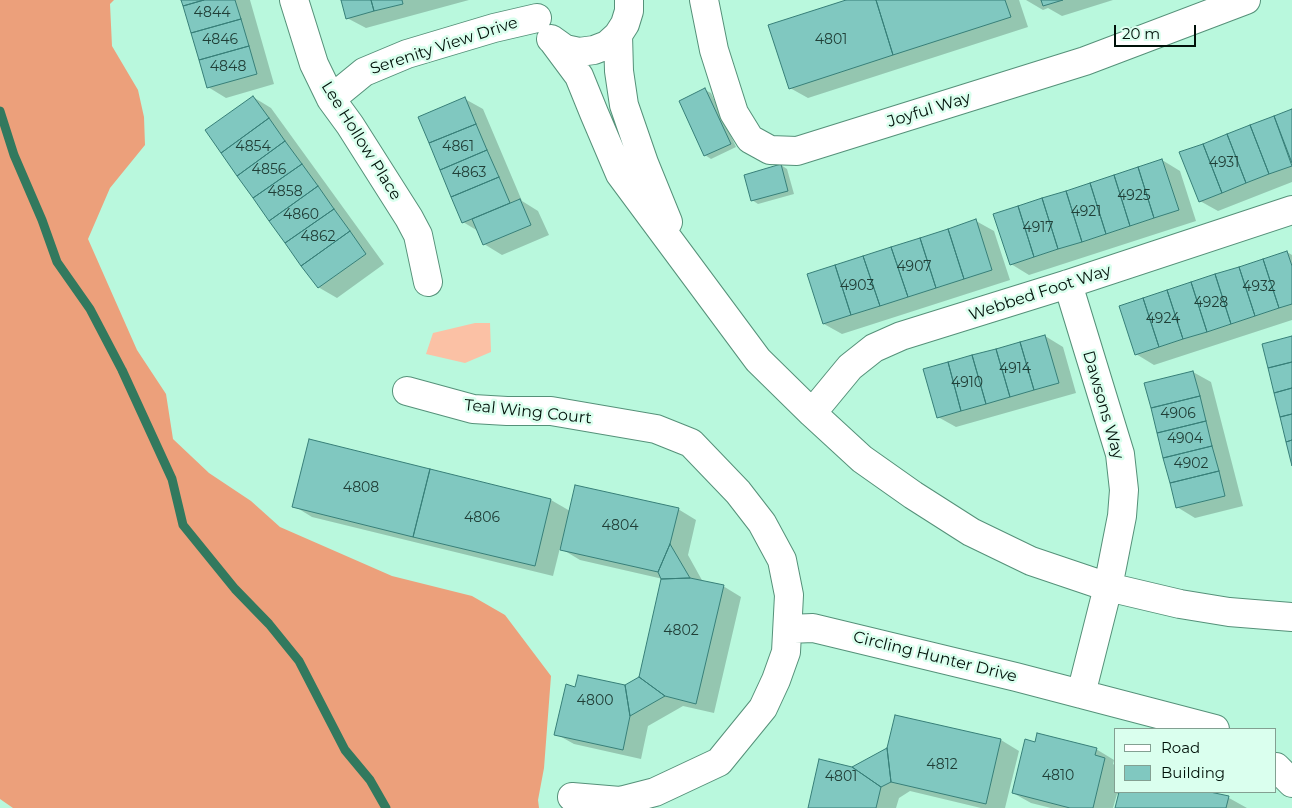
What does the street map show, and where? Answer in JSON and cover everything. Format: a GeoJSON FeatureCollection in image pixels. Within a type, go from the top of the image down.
{"type":"FeatureCollection","features":[{"type":"Feature","properties":{"kind":"street","name":"Lee Hollow Place"},"geometry":{"type":"LineString","coordinates":[[294,0],[314,64],[331,99],[350,125],[418,235],[428,282]]}},
{"type":"Feature","properties":{"kind":"street"},"geometry":{"type":"LineString","coordinates":[[553,41],[565,49],[580,52],[594,50],[607,45],[618,35],[625,24],[629,11],[629,0]]}},
{"type":"Feature","properties":{"kind":"street","name":"Joyful Way"},"geometry":{"type":"LineString","coordinates":[[704,0],[714,50],[734,113],[738,120],[750,139],[770,150],[797,151],[1085,60],[1246,0]]}},
{"type":"Feature","properties":{"kind":"street","name":"Serenity View Drive"},"geometry":{"type":"LineString","coordinates":[[331,99],[364,72],[407,54],[494,28],[536,9]]}},
{"type":"Feature","properties":{"kind":"street"},"geometry":{"type":"LineString","coordinates":[[536,9],[543,31],[553,41],[579,76],[620,174],[758,360],[812,414],[862,459],[913,495],[971,532],[1032,561],[1108,587],[1180,604],[1228,612],[1292,617]]}},
{"type":"Feature","properties":{"kind":"street"},"geometry":{"type":"LineString","coordinates":[[618,35],[619,71],[624,105],[644,163],[685,262]]}},
{"type":"Feature","properties":{"kind":"street","name":"Webbed Foot Way"},"geometry":{"type":"LineString","coordinates":[[812,414],[850,367],[874,348],[901,336],[1068,284],[1292,210]]}},
{"type":"Feature","properties":{"kind":"street","name":"Dawsons Way"},"geometry":{"type":"LineString","coordinates":[[1068,284],[1120,454],[1124,490],[1122,516],[1108,587]]}},
{"type":"Feature","properties":{"kind":"street","name":"Teal Wing Court"},"geometry":{"type":"LineString","coordinates":[[407,391],[473,409],[551,411],[656,429],[691,443],[738,492],[762,523],[782,560],[789,595],[786,652],[763,708],[719,762],[655,792],[620,801],[572,797]]}},
{"type":"Feature","properties":{"kind":"street"},"geometry":{"type":"LineString","coordinates":[[1081,694],[1108,587]]}},
{"type":"Feature","properties":{"kind":"street","name":"Circling Hunter Drive"},"geometry":{"type":"LineString","coordinates":[[788,629],[813,628],[1016,677],[1211,728]]}},
{"type":"Feature","properties":{"kind":"street"},"geometry":{"type":"LineString","coordinates":[[1277,768],[1292,783]]}},
{"type":"Feature","properties":{"kind":"shaded area"},"geometry":{"type":"Polygon","coordinates":[[[0,0],[114,0],[110,4],[112,46],[138,90],[144,117],[145,145],[110,188],[88,239],[137,350],[166,394],[173,439],[209,473],[251,501],[280,527],[392,576],[472,596],[505,615],[551,676],[544,768],[538,800],[539,808],[13,808],[0,799],[0,0]]]}},
{"type":"Feature","properties":{"kind":"shaded area"},"geometry":{"type":"Polygon","coordinates":[[[475,323],[490,323],[491,352],[465,363],[426,354],[433,333],[475,323]]]}},
{"type":"Feature","properties":{"kind":"building"},"geometry":{"type":"Polygon","coordinates":[[[181,0],[204,0],[183,6],[181,0]]]}},
{"type":"Feature","properties":{"kind":"building"},"geometry":{"type":"Polygon","coordinates":[[[204,0],[235,0],[241,19],[191,33],[183,6],[204,0]]]}},
{"type":"Feature","properties":{"kind":"building"},"geometry":{"type":"Polygon","coordinates":[[[341,0],[371,0],[374,11],[346,19],[341,0]]]}},
{"type":"Feature","properties":{"kind":"building"},"geometry":{"type":"Polygon","coordinates":[[[371,0],[402,0],[403,4],[374,11],[371,0]]]}},
{"type":"Feature","properties":{"kind":"building"},"geometry":{"type":"Polygon","coordinates":[[[846,0],[876,0],[893,55],[789,89],[768,25],[846,0]]]}},
{"type":"Feature","properties":{"kind":"building"},"geometry":{"type":"Polygon","coordinates":[[[876,0],[1005,0],[1011,17],[893,55],[876,0]]]}},
{"type":"Feature","properties":{"kind":"building"},"geometry":{"type":"Polygon","coordinates":[[[1041,0],[1063,0],[1043,6],[1041,0]]]}},
{"type":"Feature","properties":{"kind":"building"},"geometry":{"type":"Polygon","coordinates":[[[241,19],[249,46],[199,60],[191,33],[241,19]]]}},
{"type":"Feature","properties":{"kind":"building"},"geometry":{"type":"Polygon","coordinates":[[[249,46],[257,74],[207,88],[199,60],[249,46]]]}},
{"type":"Feature","properties":{"kind":"building"},"geometry":{"type":"Polygon","coordinates":[[[705,88],[731,144],[704,156],[679,101],[705,88]]]}},
{"type":"Feature","properties":{"kind":"building"},"geometry":{"type":"Polygon","coordinates":[[[253,96],[269,118],[221,153],[205,130],[253,96]]]}},
{"type":"Feature","properties":{"kind":"building"},"geometry":{"type":"Polygon","coordinates":[[[465,97],[476,124],[429,143],[418,117],[465,97]]]}},
{"type":"Feature","properties":{"kind":"building"},"geometry":{"type":"Polygon","coordinates":[[[1292,109],[1292,163],[1274,116],[1292,109]]]}},
{"type":"Feature","properties":{"kind":"building"},"geometry":{"type":"Polygon","coordinates":[[[1274,116],[1292,166],[1269,174],[1250,125],[1274,116]]]}},
{"type":"Feature","properties":{"kind":"building"},"geometry":{"type":"Polygon","coordinates":[[[269,118],[285,141],[237,176],[221,153],[269,118]]]}},
{"type":"Feature","properties":{"kind":"building"},"geometry":{"type":"Polygon","coordinates":[[[476,124],[487,150],[440,170],[429,143],[476,124]]]}},
{"type":"Feature","properties":{"kind":"building"},"geometry":{"type":"Polygon","coordinates":[[[1250,125],[1269,174],[1246,183],[1227,134],[1250,125]]]}},
{"type":"Feature","properties":{"kind":"building"},"geometry":{"type":"Polygon","coordinates":[[[1227,134],[1246,183],[1222,193],[1203,144],[1227,134]]]}},
{"type":"Feature","properties":{"kind":"building"},"geometry":{"type":"Polygon","coordinates":[[[285,141],[302,164],[253,198],[237,176],[285,141]]]}},
{"type":"Feature","properties":{"kind":"building"},"geometry":{"type":"Polygon","coordinates":[[[1203,144],[1222,193],[1199,202],[1179,152],[1203,144]]]}},
{"type":"Feature","properties":{"kind":"building"},"geometry":{"type":"Polygon","coordinates":[[[487,150],[499,177],[451,197],[440,170],[487,150]]]}},
{"type":"Feature","properties":{"kind":"building"},"geometry":{"type":"Polygon","coordinates":[[[1162,159],[1179,210],[1154,218],[1138,167],[1162,159]]]}},
{"type":"Feature","properties":{"kind":"building"},"geometry":{"type":"Polygon","coordinates":[[[302,164],[318,186],[269,221],[253,198],[302,164]]]}},
{"type":"Feature","properties":{"kind":"building"},"geometry":{"type":"Polygon","coordinates":[[[781,164],[788,191],[751,201],[744,175],[781,164]]]}},
{"type":"Feature","properties":{"kind":"building"},"geometry":{"type":"Polygon","coordinates":[[[1138,167],[1154,218],[1130,226],[1114,175],[1138,167]]]}},
{"type":"Feature","properties":{"kind":"building"},"geometry":{"type":"Polygon","coordinates":[[[1114,175],[1130,226],[1106,234],[1090,183],[1114,175]]]}},
{"type":"Feature","properties":{"kind":"building"},"geometry":{"type":"Polygon","coordinates":[[[499,177],[510,203],[462,223],[451,197],[499,177]]]}},
{"type":"Feature","properties":{"kind":"building"},"geometry":{"type":"Polygon","coordinates":[[[1090,183],[1106,234],[1082,242],[1066,191],[1090,183]]]}},
{"type":"Feature","properties":{"kind":"building"},"geometry":{"type":"Polygon","coordinates":[[[318,186],[334,209],[285,243],[269,221],[318,186]]]}},
{"type":"Feature","properties":{"kind":"building"},"geometry":{"type":"Polygon","coordinates":[[[1066,191],[1082,242],[1058,249],[1042,198],[1066,191]]]}},
{"type":"Feature","properties":{"kind":"building"},"geometry":{"type":"Polygon","coordinates":[[[1042,198],[1058,249],[1034,257],[1018,206],[1042,198]]]}},
{"type":"Feature","properties":{"kind":"building"},"geometry":{"type":"Polygon","coordinates":[[[520,199],[531,225],[483,245],[472,219],[520,199]]]}},
{"type":"Feature","properties":{"kind":"building"},"geometry":{"type":"Polygon","coordinates":[[[1018,206],[1034,257],[1010,265],[993,214],[1018,206]]]}},
{"type":"Feature","properties":{"kind":"building"},"geometry":{"type":"Polygon","coordinates":[[[334,209],[350,231],[301,266],[285,243],[334,209]]]}},
{"type":"Feature","properties":{"kind":"building"},"geometry":{"type":"Polygon","coordinates":[[[976,219],[992,270],[964,279],[948,229],[976,219]]]}},
{"type":"Feature","properties":{"kind":"building"},"geometry":{"type":"Polygon","coordinates":[[[948,229],[964,279],[936,288],[920,238],[948,229]]]}},
{"type":"Feature","properties":{"kind":"building"},"geometry":{"type":"Polygon","coordinates":[[[350,231],[366,254],[318,288],[301,266],[350,231]]]}},
{"type":"Feature","properties":{"kind":"building"},"geometry":{"type":"Polygon","coordinates":[[[920,238],[936,288],[908,297],[891,247],[920,238]]]}},
{"type":"Feature","properties":{"kind":"building"},"geometry":{"type":"Polygon","coordinates":[[[891,247],[908,297],[880,306],[863,256],[891,247]]]}},
{"type":"Feature","properties":{"kind":"building"},"geometry":{"type":"Polygon","coordinates":[[[1287,251],[1292,266],[1292,304],[1279,308],[1263,259],[1287,251]]]}},
{"type":"Feature","properties":{"kind":"building"},"geometry":{"type":"Polygon","coordinates":[[[863,256],[880,306],[851,315],[835,265],[863,256]]]}},
{"type":"Feature","properties":{"kind":"building"},"geometry":{"type":"Polygon","coordinates":[[[1263,259],[1279,308],[1255,316],[1239,267],[1263,259]]]}},
{"type":"Feature","properties":{"kind":"building"},"geometry":{"type":"Polygon","coordinates":[[[835,265],[851,315],[823,324],[807,274],[835,265]]]}},
{"type":"Feature","properties":{"kind":"building"},"geometry":{"type":"Polygon","coordinates":[[[1239,267],[1255,316],[1231,324],[1215,274],[1239,267]]]}},
{"type":"Feature","properties":{"kind":"building"},"geometry":{"type":"Polygon","coordinates":[[[1215,274],[1231,324],[1207,332],[1191,282],[1215,274]]]}},
{"type":"Feature","properties":{"kind":"building"},"geometry":{"type":"Polygon","coordinates":[[[1191,282],[1207,332],[1183,339],[1167,290],[1191,282]]]}},
{"type":"Feature","properties":{"kind":"building"},"geometry":{"type":"Polygon","coordinates":[[[1167,290],[1183,339],[1159,347],[1143,298],[1167,290]]]}},
{"type":"Feature","properties":{"kind":"building"},"geometry":{"type":"Polygon","coordinates":[[[1143,298],[1159,347],[1135,355],[1119,306],[1143,298]]]}},
{"type":"Feature","properties":{"kind":"building"},"geometry":{"type":"Polygon","coordinates":[[[1045,335],[1059,383],[1034,390],[1020,342],[1045,335]]]}},
{"type":"Feature","properties":{"kind":"building"},"geometry":{"type":"Polygon","coordinates":[[[1292,336],[1292,362],[1268,368],[1262,344],[1292,336]]]}},
{"type":"Feature","properties":{"kind":"building"},"geometry":{"type":"Polygon","coordinates":[[[1020,342],[1034,390],[1010,397],[996,349],[1020,342]]]}},
{"type":"Feature","properties":{"kind":"building"},"geometry":{"type":"Polygon","coordinates":[[[996,349],[1010,397],[986,404],[972,355],[996,349]]]}},
{"type":"Feature","properties":{"kind":"building"},"geometry":{"type":"Polygon","coordinates":[[[972,355],[986,404],[961,411],[948,362],[972,355]]]}},
{"type":"Feature","properties":{"kind":"building"},"geometry":{"type":"Polygon","coordinates":[[[948,362],[961,411],[937,418],[923,369],[948,362]]]}},
{"type":"Feature","properties":{"kind":"building"},"geometry":{"type":"Polygon","coordinates":[[[1292,362],[1292,388],[1274,393],[1268,368],[1292,362]]]}},
{"type":"Feature","properties":{"kind":"building"},"geometry":{"type":"Polygon","coordinates":[[[1193,371],[1200,396],[1151,408],[1144,383],[1193,371]]]}},
{"type":"Feature","properties":{"kind":"building"},"geometry":{"type":"Polygon","coordinates":[[[1292,388],[1292,414],[1280,417],[1274,393],[1292,388]]]}},
{"type":"Feature","properties":{"kind":"building"},"geometry":{"type":"Polygon","coordinates":[[[1200,396],[1206,421],[1157,433],[1151,408],[1200,396]]]}},
{"type":"Feature","properties":{"kind":"building"},"geometry":{"type":"Polygon","coordinates":[[[1292,414],[1292,440],[1286,442],[1280,417],[1292,414]]]}},
{"type":"Feature","properties":{"kind":"building"},"geometry":{"type":"Polygon","coordinates":[[[1206,421],[1212,446],[1163,458],[1157,433],[1206,421]]]}},
{"type":"Feature","properties":{"kind":"building"},"geometry":{"type":"Polygon","coordinates":[[[309,439],[430,469],[413,537],[292,507],[309,439]]]}},
{"type":"Feature","properties":{"kind":"building"},"geometry":{"type":"Polygon","coordinates":[[[1292,440],[1292,466],[1286,442],[1292,440]]]}},
{"type":"Feature","properties":{"kind":"building"},"geometry":{"type":"Polygon","coordinates":[[[1212,446],[1219,471],[1170,483],[1163,458],[1212,446]]]}},
{"type":"Feature","properties":{"kind":"building"},"geometry":{"type":"Polygon","coordinates":[[[430,469],[551,499],[535,566],[413,537],[430,469]]]}},
{"type":"Feature","properties":{"kind":"building"},"geometry":{"type":"Polygon","coordinates":[[[1219,471],[1225,496],[1176,508],[1170,483],[1219,471]]]}},
{"type":"Feature","properties":{"kind":"building"},"geometry":{"type":"Polygon","coordinates":[[[575,485],[679,508],[670,544],[658,572],[560,550],[575,485]]]}},
{"type":"Feature","properties":{"kind":"building"},"geometry":{"type":"Polygon","coordinates":[[[670,544],[690,578],[661,579],[658,572],[670,544]]]}},
{"type":"Feature","properties":{"kind":"building"},"geometry":{"type":"Polygon","coordinates":[[[690,578],[724,585],[696,704],[665,696],[639,677],[661,579],[690,578]]]}},
{"type":"Feature","properties":{"kind":"building"},"geometry":{"type":"Polygon","coordinates":[[[578,675],[625,685],[630,716],[623,750],[554,735],[566,684],[575,687],[578,675]]]}},
{"type":"Feature","properties":{"kind":"building"},"geometry":{"type":"Polygon","coordinates":[[[639,677],[665,696],[630,716],[625,685],[639,677]]]}},
{"type":"Feature","properties":{"kind":"building"},"geometry":{"type":"Polygon","coordinates":[[[895,715],[1001,739],[986,804],[891,782],[887,748],[895,715]]]}},
{"type":"Feature","properties":{"kind":"building"},"geometry":{"type":"Polygon","coordinates":[[[1037,733],[1097,748],[1095,755],[1105,758],[1093,808],[1070,808],[1012,793],[1025,739],[1035,742],[1037,733]]]}},
{"type":"Feature","properties":{"kind":"building"},"geometry":{"type":"Polygon","coordinates":[[[887,748],[891,782],[881,787],[852,767],[887,748]]]}},
{"type":"Feature","properties":{"kind":"building"},"geometry":{"type":"Polygon","coordinates":[[[819,759],[852,767],[881,787],[876,808],[808,808],[819,759]]]}},
{"type":"Feature","properties":{"kind":"building"},"geometry":{"type":"Polygon","coordinates":[[[1119,793],[1215,793],[1229,796],[1226,808],[1115,808],[1119,793]]]}},
{"type":"Feature","properties":{"kind":"waterway"},"geometry":{"type":"LineString","coordinates":[[0,111],[14,155],[42,220],[57,262],[90,309],[122,370],[172,479],[183,525],[235,589],[269,624],[299,661],[345,750],[370,780],[386,808]]}}]}
